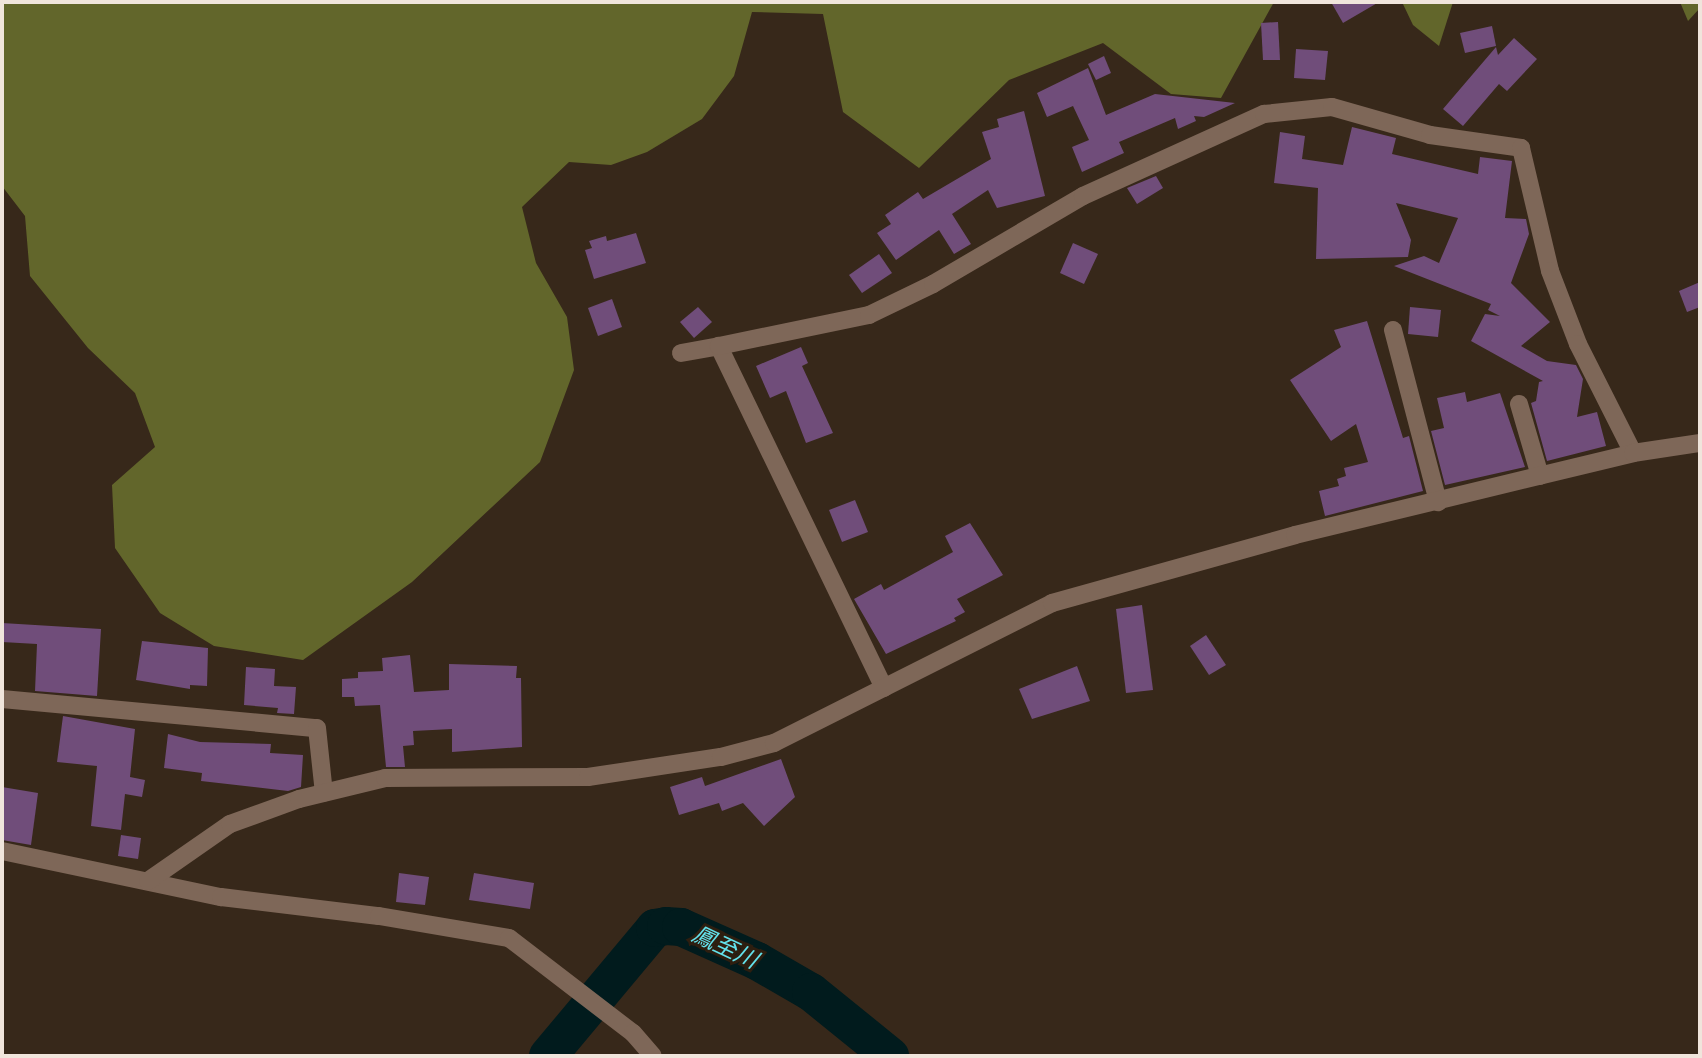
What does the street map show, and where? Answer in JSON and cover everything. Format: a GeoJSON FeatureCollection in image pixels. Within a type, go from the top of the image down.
{"type":"FeatureCollection","features":[{"type":"Feature","properties":{"kind":"street"},"geometry":{"type":"LineString","coordinates":[[681,353],[869,315],[933,284],[1083,196],[1167,155],[1264,114],[1332,107],[1430,135],[1521,148],[1550,271],[1578,344],[1633,453]]}},
{"type":"Feature","properties":{"kind":"street"},"geometry":{"type":"LineString","coordinates":[[1393,330],[1438,502]]}},
{"type":"Feature","properties":{"kind":"street"},"geometry":{"type":"LineString","coordinates":[[719,346],[884,688]]}},
{"type":"Feature","properties":{"kind":"street"},"geometry":{"type":"LineString","coordinates":[[1519,404],[1540,476]]}},
{"type":"Feature","properties":{"kind":"street"},"geometry":{"type":"LineString","coordinates":[[148,881],[230,824],[324,793],[385,778],[588,777],[676,766],[774,743],[1052,603],[1295,535],[1633,453],[1700,443]]}},
{"type":"Feature","properties":{"kind":"street"},"geometry":{"type":"LineString","coordinates":[[2,699],[317,728],[324,793]]}},
{"type":"Feature","properties":{"kind":"street"},"geometry":{"type":"LineString","coordinates":[[2,851],[221,897],[509,938],[633,1033],[653,1056]]}},
{"type":"Feature","properties":{"kind":"green space"},"geometry":{"type":"Polygon","coordinates":[[[2,2],[1274,2],[1221,98],[1171,94],[1103,43],[1009,80],[919,168],[843,112],[823,14],[752,12],[734,76],[702,119],[647,152],[611,165],[569,162],[522,207],[536,263],[567,317],[574,370],[540,462],[412,582],[303,660],[214,646],[160,613],[115,548],[112,485],[155,447],[135,393],[88,348],[30,276],[25,216],[2,186],[2,2]]]}},
{"type":"Feature","properties":{"kind":"green space"},"geometry":{"type":"Polygon","coordinates":[[[1402,2],[1453,2],[1439,46],[1413,25],[1402,2]]]}},
{"type":"Feature","properties":{"kind":"green space"},"geometry":{"type":"Polygon","coordinates":[[[1680,2],[1700,2],[1700,8],[1688,21],[1680,2]]]}},
{"type":"Feature","properties":{"kind":"building"},"geometry":{"type":"Polygon","coordinates":[[[1331,2],[1379,2],[1343,23],[1331,2]]]}},
{"type":"Feature","properties":{"kind":"building"},"geometry":{"type":"Polygon","coordinates":[[[1278,22],[1280,60],[1263,60],[1261,23],[1278,22]]]}},
{"type":"Feature","properties":{"kind":"building"},"geometry":{"type":"Polygon","coordinates":[[[1492,26],[1496,46],[1465,53],[1460,33],[1492,26]]]}},
{"type":"Feature","properties":{"kind":"building"},"geometry":{"type":"Polygon","coordinates":[[[1514,38],[1537,59],[1507,91],[1499,84],[1463,126],[1443,109],[1496,47],[1498,55],[1514,38]]]}},
{"type":"Feature","properties":{"kind":"building"},"geometry":{"type":"Polygon","coordinates":[[[1296,49],[1328,51],[1325,80],[1294,78],[1296,49]]]}},
{"type":"Feature","properties":{"kind":"building"},"geometry":{"type":"Polygon","coordinates":[[[1104,56],[1111,73],[1096,80],[1088,64],[1104,56]]]}},
{"type":"Feature","properties":{"kind":"building"},"geometry":{"type":"Polygon","coordinates":[[[1088,68],[1106,115],[1155,94],[1235,103],[1204,117],[1194,116],[1196,121],[1178,129],[1175,118],[1119,142],[1124,153],[1082,172],[1072,147],[1089,140],[1073,106],[1047,117],[1037,93],[1088,68]]]}},
{"type":"Feature","properties":{"kind":"building"},"geometry":{"type":"Polygon","coordinates":[[[1024,111],[1045,196],[997,208],[988,190],[952,214],[971,244],[954,254],[939,230],[896,260],[877,233],[891,224],[885,215],[918,192],[923,199],[991,159],[982,132],[999,127],[997,119],[1024,111]]]}},
{"type":"Feature","properties":{"kind":"building"},"geometry":{"type":"Polygon","coordinates":[[[1352,127],[1396,138],[1392,154],[1478,174],[1480,157],[1512,161],[1505,218],[1526,219],[1529,234],[1511,283],[1550,322],[1521,346],[1547,361],[1576,365],[1583,379],[1577,417],[1597,412],[1606,446],[1547,461],[1531,403],[1536,401],[1539,382],[1543,381],[1471,341],[1485,314],[1500,316],[1488,310],[1491,304],[1394,266],[1424,256],[1439,263],[1458,218],[1396,203],[1411,240],[1408,257],[1316,259],[1318,188],[1274,183],[1280,132],[1305,136],[1302,159],[1343,165],[1352,127]]]}},
{"type":"Feature","properties":{"kind":"building"},"geometry":{"type":"Polygon","coordinates":[[[1156,176],[1163,188],[1137,204],[1127,188],[1156,176]]]}},
{"type":"Feature","properties":{"kind":"building"},"geometry":{"type":"Polygon","coordinates":[[[636,233],[646,263],[594,279],[585,250],[592,248],[589,241],[606,236],[607,241],[636,233]]]}},
{"type":"Feature","properties":{"kind":"building"},"geometry":{"type":"Polygon","coordinates":[[[1073,243],[1098,254],[1084,284],[1060,273],[1073,243]]]}},
{"type":"Feature","properties":{"kind":"building"},"geometry":{"type":"Polygon","coordinates":[[[879,254],[892,273],[862,293],[849,275],[879,254]]]}},
{"type":"Feature","properties":{"kind":"building"},"geometry":{"type":"Polygon","coordinates":[[[1700,282],[1700,307],[1687,312],[1679,291],[1700,282]]]}},
{"type":"Feature","properties":{"kind":"building"},"geometry":{"type":"Polygon","coordinates":[[[612,299],[622,327],[598,336],[588,308],[612,299]]]}},
{"type":"Feature","properties":{"kind":"building"},"geometry":{"type":"Polygon","coordinates":[[[698,307],[712,322],[694,338],[680,322],[698,307]]]}},
{"type":"Feature","properties":{"kind":"building"},"geometry":{"type":"Polygon","coordinates":[[[1410,307],[1441,310],[1438,337],[1408,334],[1410,307]]]}},
{"type":"Feature","properties":{"kind":"building"},"geometry":{"type":"Polygon","coordinates":[[[1367,321],[1403,438],[1409,436],[1423,491],[1325,516],[1319,491],[1339,486],[1337,479],[1346,476],[1344,468],[1368,462],[1356,424],[1331,441],[1290,380],[1341,347],[1334,330],[1367,321]]]}},
{"type":"Feature","properties":{"kind":"building"},"geometry":{"type":"Polygon","coordinates":[[[801,347],[808,363],[802,366],[833,433],[806,443],[786,391],[770,398],[756,366],[801,347]]]}},
{"type":"Feature","properties":{"kind":"building"},"geometry":{"type":"Polygon","coordinates":[[[1465,392],[1467,402],[1500,393],[1525,467],[1445,485],[1431,431],[1444,428],[1437,398],[1465,392]]]}},
{"type":"Feature","properties":{"kind":"building"},"geometry":{"type":"Polygon","coordinates":[[[855,500],[868,532],[842,542],[829,510],[855,500]]]}},
{"type":"Feature","properties":{"kind":"building"},"geometry":{"type":"Polygon","coordinates":[[[970,523],[1003,575],[957,599],[965,612],[954,618],[956,621],[886,654],[854,599],[881,584],[884,590],[953,552],[945,536],[970,523]]]}},
{"type":"Feature","properties":{"kind":"building"},"geometry":{"type":"Polygon","coordinates":[[[1142,605],[1153,690],[1126,693],[1116,609],[1142,605]]]}},
{"type":"Feature","properties":{"kind":"building"},"geometry":{"type":"Polygon","coordinates":[[[2,623],[101,629],[97,696],[35,691],[37,644],[2,642],[2,623]]]}},
{"type":"Feature","properties":{"kind":"building"},"geometry":{"type":"Polygon","coordinates":[[[1206,635],[1226,665],[1209,675],[1190,646],[1206,635]]]}},
{"type":"Feature","properties":{"kind":"building"},"geometry":{"type":"Polygon","coordinates":[[[142,641],[208,648],[207,686],[190,685],[190,689],[136,680],[142,641]]]}},
{"type":"Feature","properties":{"kind":"building"},"geometry":{"type":"Polygon","coordinates":[[[410,655],[414,692],[449,690],[449,664],[517,666],[516,678],[521,678],[522,747],[452,752],[452,729],[413,731],[414,745],[403,746],[405,767],[386,767],[380,705],[355,706],[354,697],[342,697],[342,679],[358,678],[358,672],[383,671],[382,658],[410,655]]]}},
{"type":"Feature","properties":{"kind":"building"},"geometry":{"type":"Polygon","coordinates":[[[1077,666],[1090,701],[1032,719],[1019,689],[1077,666]]]}},
{"type":"Feature","properties":{"kind":"building"},"geometry":{"type":"Polygon","coordinates":[[[246,667],[275,669],[274,686],[296,687],[294,714],[277,713],[278,708],[244,705],[246,667]]]}},
{"type":"Feature","properties":{"kind":"building"},"geometry":{"type":"Polygon","coordinates":[[[63,716],[135,729],[130,777],[145,780],[142,797],[125,794],[121,830],[91,826],[97,766],[57,762],[63,716]]]}},
{"type":"Feature","properties":{"kind":"building"},"geometry":{"type":"Polygon","coordinates":[[[168,734],[200,742],[271,744],[270,753],[303,755],[301,787],[288,791],[201,781],[202,773],[164,768],[168,734]]]}},
{"type":"Feature","properties":{"kind":"building"},"geometry":{"type":"Polygon","coordinates":[[[781,759],[795,797],[764,826],[743,803],[722,811],[719,803],[679,815],[670,787],[702,777],[705,786],[781,759]]]}},
{"type":"Feature","properties":{"kind":"building"},"geometry":{"type":"Polygon","coordinates":[[[2,787],[38,793],[31,845],[2,840],[2,787]]]}},
{"type":"Feature","properties":{"kind":"building"},"geometry":{"type":"Polygon","coordinates":[[[121,835],[141,838],[138,859],[118,856],[121,835]]]}},
{"type":"Feature","properties":{"kind":"building"},"geometry":{"type":"Polygon","coordinates":[[[399,873],[429,877],[425,905],[396,902],[399,873]]]}},
{"type":"Feature","properties":{"kind":"building"},"geometry":{"type":"Polygon","coordinates":[[[474,873],[534,883],[530,909],[469,900],[474,873]]]}},
{"type":"Feature","properties":{"kind":"waterway","name":"鳳至川"},"geometry":{"type":"LineString","coordinates":[[548,1056],[655,928],[666,926],[681,927],[757,961],[811,992],[890,1056]]}}]}
